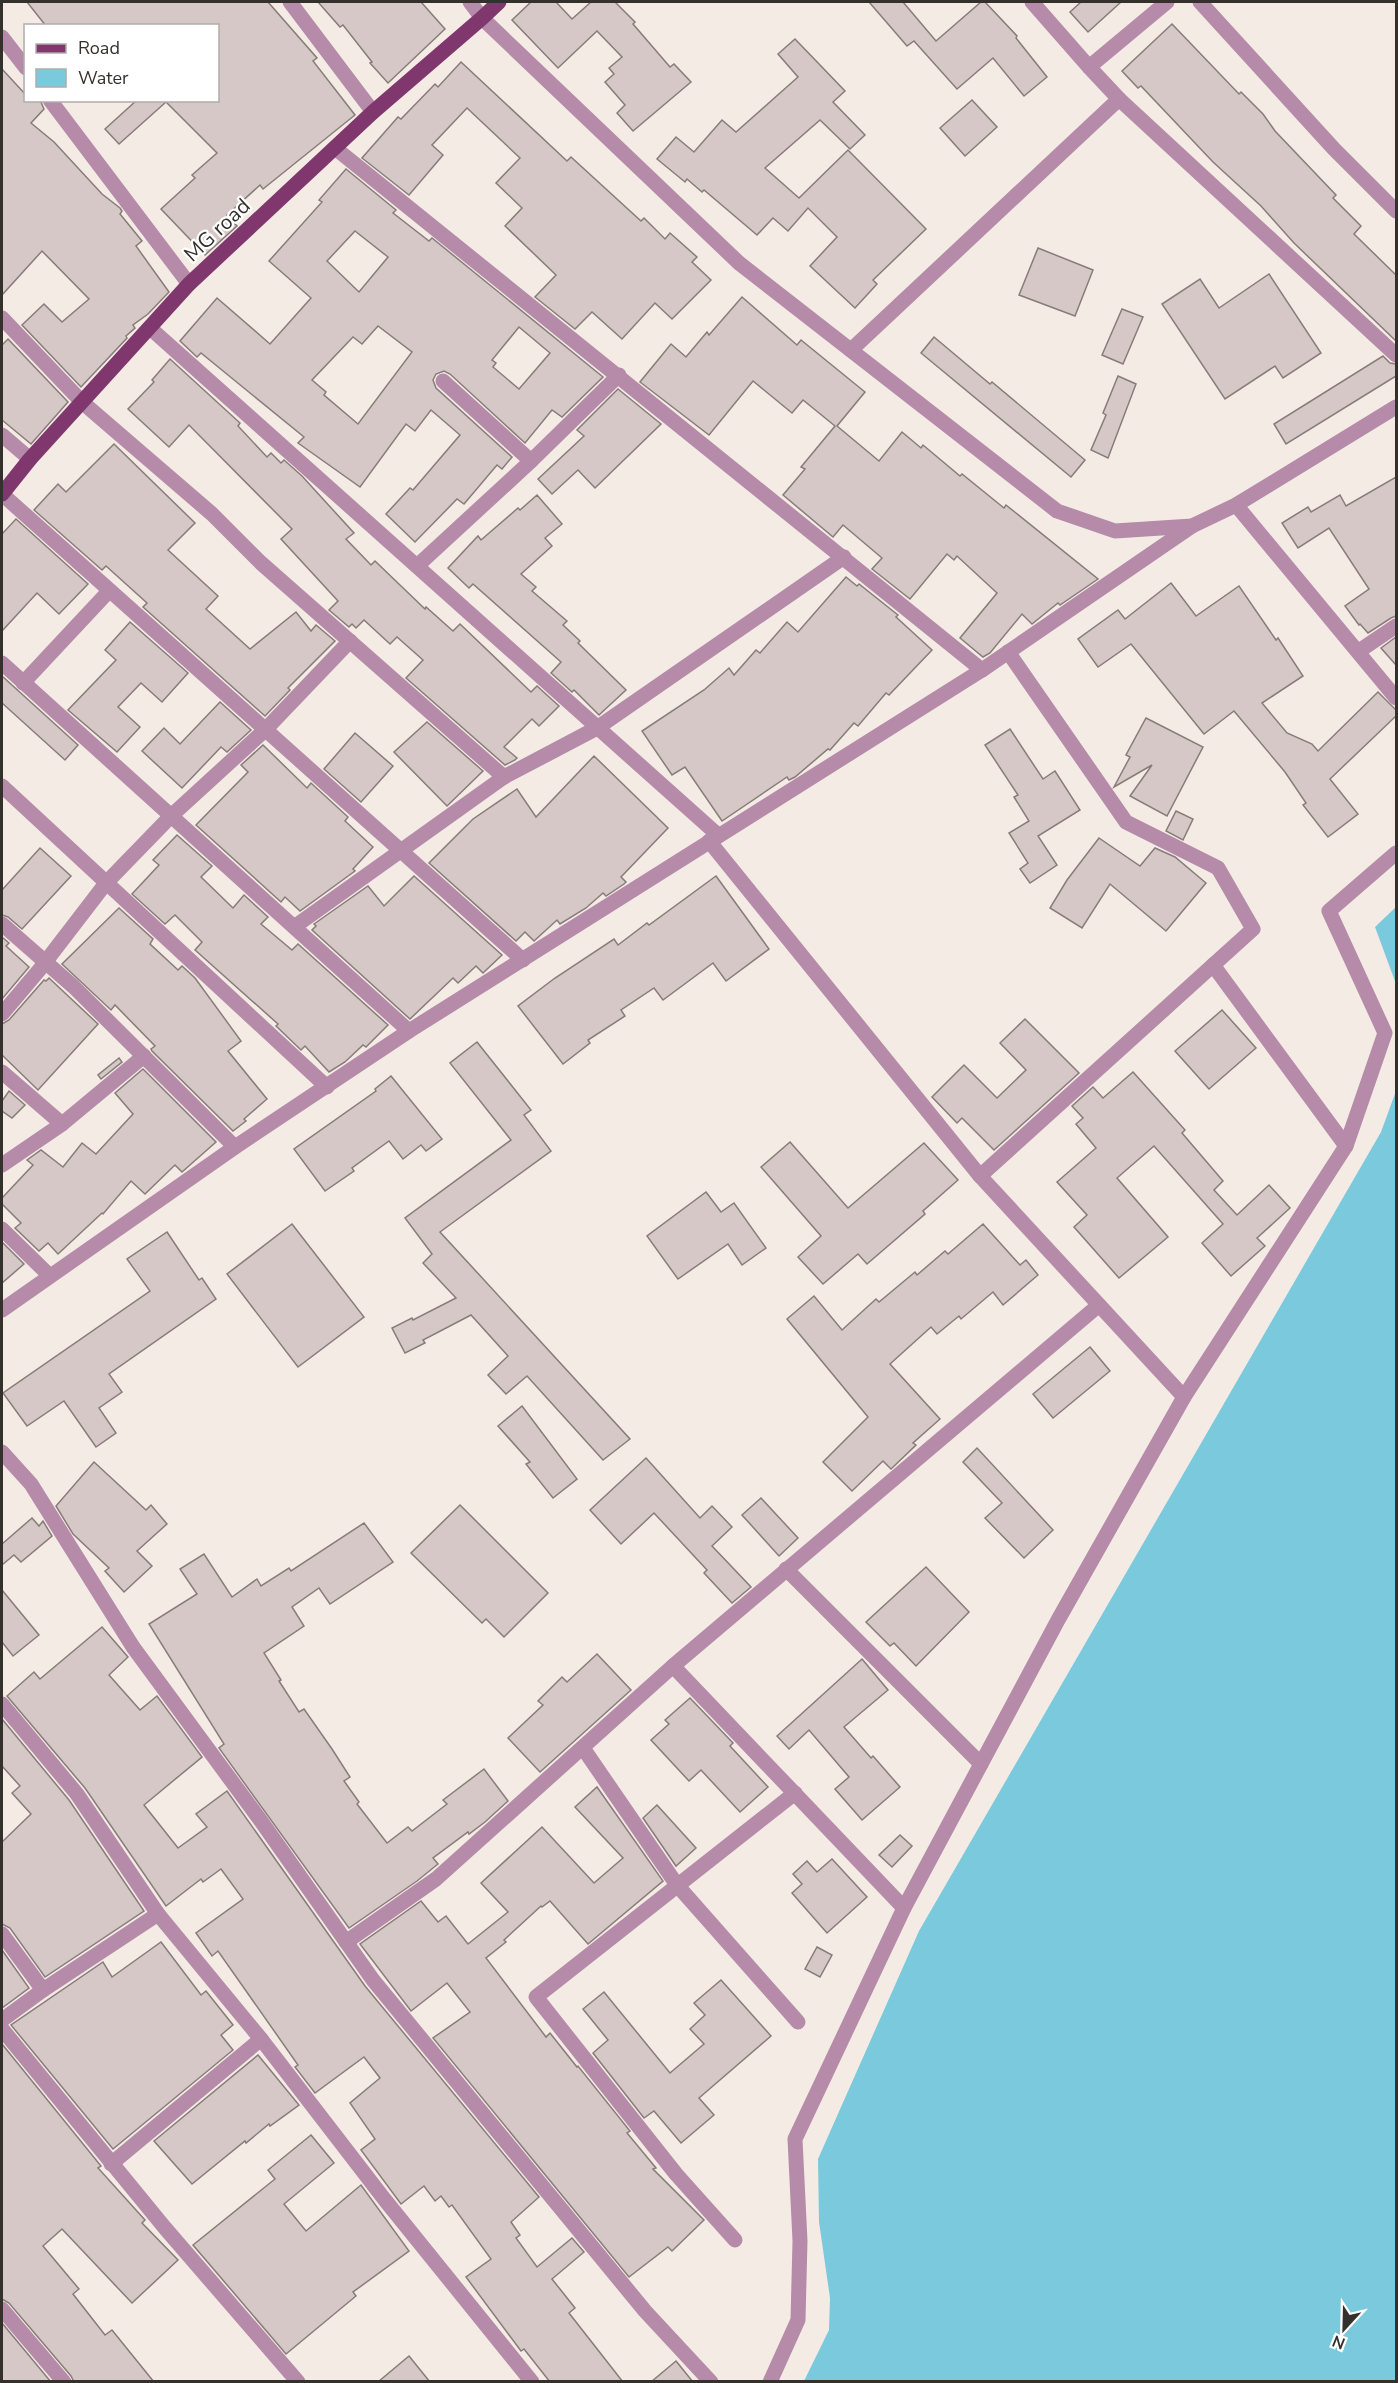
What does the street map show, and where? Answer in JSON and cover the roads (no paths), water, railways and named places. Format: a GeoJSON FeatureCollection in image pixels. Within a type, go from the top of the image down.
{"type":"FeatureCollection","features":[{"type":"Feature","properties":{"kind":"main road","name":"MG road"},"geometry":{"type":"LineString","coordinates":[[2,494],[30,459],[189,284],[373,112],[499,2]]}},
{"type":"Feature","properties":{"kind":"street"},"geometry":{"type":"LineString","coordinates":[[290,2],[373,112]]}},
{"type":"Feature","properties":{"kind":"street"},"geometry":{"type":"LineString","coordinates":[[470,2],[482,18],[739,264],[1057,511],[1115,531],[1192,526]]}},
{"type":"Feature","properties":{"kind":"street"},"geometry":{"type":"LineString","coordinates":[[1032,2],[1119,99],[1396,355]]}},
{"type":"Feature","properties":{"kind":"street"},"geometry":{"type":"LineString","coordinates":[[1089,67],[1167,2]]}},
{"type":"Feature","properties":{"kind":"street"},"geometry":{"type":"LineString","coordinates":[[1200,2],[1334,149],[1396,211]]}},
{"type":"Feature","properties":{"kind":"street"},"geometry":{"type":"LineString","coordinates":[[2,37],[24,65]]}},
{"type":"Feature","properties":{"kind":"street"},"geometry":{"type":"LineString","coordinates":[[851,350],[1119,99]]}},
{"type":"Feature","properties":{"kind":"street"},"geometry":{"type":"LineString","coordinates":[[52,102],[189,284]]}},
{"type":"Feature","properties":{"kind":"street"},"geometry":{"type":"LineString","coordinates":[[335,147],[982,670]]}},
{"type":"Feature","properties":{"kind":"street"},"geometry":{"type":"LineString","coordinates":[[2,318],[82,402],[212,514],[261,563],[504,777]]}},
{"type":"Feature","properties":{"kind":"street"},"geometry":{"type":"LineString","coordinates":[[150,328],[597,728],[713,838],[980,1176],[1184,1397]]}},
{"type":"Feature","properties":{"kind":"street"},"geometry":{"type":"LineString","coordinates":[[417,566],[531,461],[618,375]]}},
{"type":"Feature","properties":{"kind":"street"},"geometry":{"type":"LineString","coordinates":[[443,381],[531,461]]}},
{"type":"Feature","properties":{"kind":"street"},"geometry":{"type":"LineString","coordinates":[[2,1310],[235,1147],[410,1031],[982,670],[1192,526],[1236,505],[1396,407]]}},
{"type":"Feature","properties":{"kind":"street"},"geometry":{"type":"LineString","coordinates":[[2,435],[30,459]]}},
{"type":"Feature","properties":{"kind":"street"},"geometry":{"type":"LineString","coordinates":[[2,494],[523,960]]}},
{"type":"Feature","properties":{"kind":"street"},"geometry":{"type":"LineString","coordinates":[[1236,505],[1396,698]]}},
{"type":"Feature","properties":{"kind":"street"},"geometry":{"type":"LineString","coordinates":[[294,927],[504,777],[597,728],[844,557]]}},
{"type":"Feature","properties":{"kind":"street"},"geometry":{"type":"LineString","coordinates":[[23,683],[109,591]]}},
{"type":"Feature","properties":{"kind":"street"},"geometry":{"type":"LineString","coordinates":[[1359,651],[1396,626]]}},
{"type":"Feature","properties":{"kind":"street"},"geometry":{"type":"LineString","coordinates":[[2,1014],[45,963],[106,883],[171,816],[265,730],[350,641]]}},
{"type":"Feature","properties":{"kind":"street"},"geometry":{"type":"LineString","coordinates":[[980,1176],[1253,929],[1218,868],[1126,822],[1008,652]]}},
{"type":"Feature","properties":{"kind":"street"},"geometry":{"type":"LineString","coordinates":[[2,663],[410,1031]]}},
{"type":"Feature","properties":{"kind":"street"},"geometry":{"type":"LineString","coordinates":[[2,786],[327,1087]]}},
{"type":"Feature","properties":{"kind":"street"},"geometry":{"type":"LineString","coordinates":[[770,2382],[798,2320],[800,2241],[795,2139],[904,1908],[1058,1620],[1184,1397],[1346,1146],[1385,1033],[1329,911],[1396,853]]}},
{"type":"Feature","properties":{"kind":"street"},"geometry":{"type":"LineString","coordinates":[[2,924],[74,987],[235,1147]]}},
{"type":"Feature","properties":{"kind":"street"},"geometry":{"type":"LineString","coordinates":[[1213,965],[1346,1146]]}},
{"type":"Feature","properties":{"kind":"street"},"geometry":{"type":"LineString","coordinates":[[2,1165],[62,1124],[144,1056]]}},
{"type":"Feature","properties":{"kind":"street"},"geometry":{"type":"LineString","coordinates":[[2,1072],[62,1124]]}},
{"type":"Feature","properties":{"kind":"street"},"geometry":{"type":"LineString","coordinates":[[2,1229],[50,1276]]}},
{"type":"Feature","properties":{"kind":"street"},"geometry":{"type":"LineString","coordinates":[[346,1942],[436,1880],[673,1666],[1099,1305]]}},
{"type":"Feature","properties":{"kind":"street"},"geometry":{"type":"LineString","coordinates":[[2,1452],[31,1484],[133,1647],[261,1821],[373,1980],[645,2311],[711,2382]]}},
{"type":"Feature","properties":{"kind":"street"},"geometry":{"type":"LineString","coordinates":[[786,1569],[981,1764]]}},
{"type":"Feature","properties":{"kind":"street"},"geometry":{"type":"LineString","coordinates":[[673,1666],[904,1908]]}},
{"type":"Feature","properties":{"kind":"street"},"geometry":{"type":"LineString","coordinates":[[2,1704],[77,1794],[158,1914],[261,2039],[385,2200],[532,2382]]}},
{"type":"Feature","properties":{"kind":"street"},"geometry":{"type":"LineString","coordinates":[[583,1748],[677,1885],[798,2022]]}},
{"type":"Feature","properties":{"kind":"street"},"geometry":{"type":"LineString","coordinates":[[735,2240],[676,2174],[536,1997],[795,1793]]}},
{"type":"Feature","properties":{"kind":"street"},"geometry":{"type":"LineString","coordinates":[[2,2020],[158,1914]]}},
{"type":"Feature","properties":{"kind":"street"},"geometry":{"type":"LineString","coordinates":[[2,1934],[43,1990]]}},
{"type":"Feature","properties":{"kind":"street"},"geometry":{"type":"LineString","coordinates":[[2,2029],[111,2164],[298,2382]]}},
{"type":"Feature","properties":{"kind":"street"},"geometry":{"type":"LineString","coordinates":[[111,2164],[261,2039]]}},
{"type":"Feature","properties":{"kind":"street"},"geometry":{"type":"LineString","coordinates":[[2,2309],[64,2382]]}},
{"type":"Feature","properties":{"kind":"water"},"geometry":{"type":"Polygon","coordinates":[[[1396,907],[1396,984],[1375,927],[1396,907]]]}},
{"type":"Feature","properties":{"kind":"water"},"geometry":{"type":"Polygon","coordinates":[[[1396,1091],[1396,2381],[804,2381],[829,2330],[830,2298],[819,2222],[818,2159],[919,1931],[1381,1132],[1396,1091]]]}}]}
